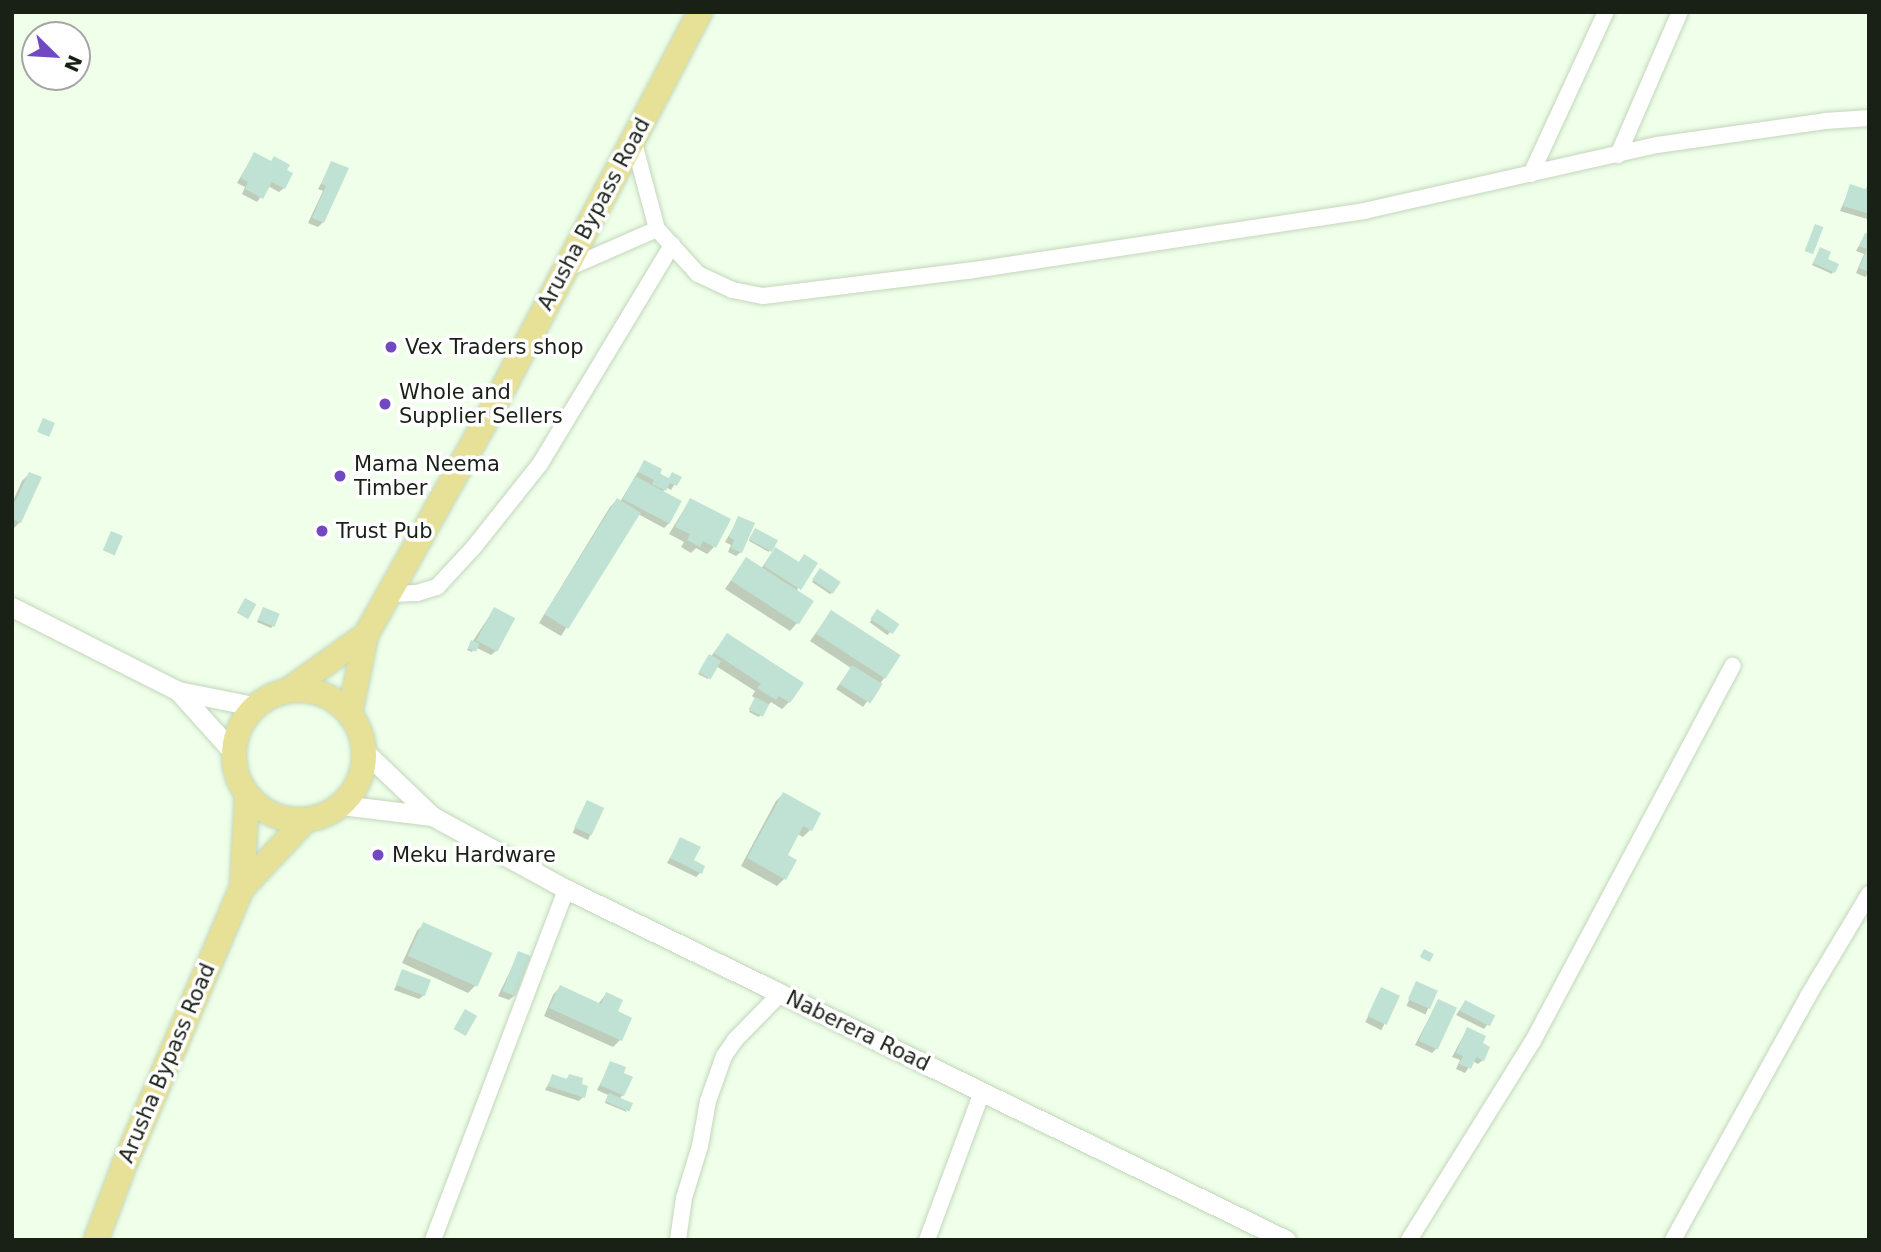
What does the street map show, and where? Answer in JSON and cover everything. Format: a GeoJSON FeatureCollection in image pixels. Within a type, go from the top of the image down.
{"type":"FeatureCollection","features":[{"type":"Feature","properties":{"kind":"main road","name":"Arusha Bypass Road"},"geometry":{"type":"LineString","coordinates":[[350,713],[366,635],[494,406],[562,270],[634,143],[700,12]]}},
{"type":"Feature","properties":{"kind":"main road","name":"Arusha Bypass Road"},"geometry":{"type":"LineString","coordinates":[[254,706],[271,695],[290,689],[366,635]]}},
{"type":"Feature","properties":{"kind":"main road"},"geometry":{"type":"LineString","coordinates":[[290,689],[312,690],[333,698],[350,713],[360,731],[364,751],[358,781],[341,805]]}},
{"type":"Feature","properties":{"kind":"main road"},"geometry":{"type":"LineString","coordinates":[[233,752],[243,719],[254,706]]}},
{"type":"Feature","properties":{"kind":"main road","name":"Arusha Bypass Road"},"geometry":{"type":"LineString","coordinates":[[96,1240],[125,1163],[242,888],[247,795],[236,775],[233,752]]}},
{"type":"Feature","properties":{"kind":"main road"},"geometry":{"type":"LineString","coordinates":[[247,795],[263,810],[283,819],[305,821]]}},
{"type":"Feature","properties":{"kind":"main road","name":"Arusha Bypass Road"},"geometry":{"type":"LineString","coordinates":[[242,888],[305,821],[324,816],[341,805]]}},
{"type":"Feature","properties":{"kind":"street"},"geometry":{"type":"LineString","coordinates":[[1531,174],[1606,12]]}},
{"type":"Feature","properties":{"kind":"street"},"geometry":{"type":"LineString","coordinates":[[1618,155],[1680,12]]}},
{"type":"Feature","properties":{"kind":"street"},"geometry":{"type":"LineString","coordinates":[[634,143],[657,229],[698,274],[717,284],[763,296],[968,271],[1364,211],[1683,141],[1825,121],[1869,118]]}},
{"type":"Feature","properties":{"kind":"street"},"geometry":{"type":"LineString","coordinates":[[562,270],[657,229]]}},
{"type":"Feature","properties":{"kind":"street"},"geometry":{"type":"LineString","coordinates":[[391,594],[417,593],[438,587],[474,547],[540,464],[672,245]]}},
{"type":"Feature","properties":{"kind":"street"},"geometry":{"type":"LineString","coordinates":[[12,607],[178,691],[254,706]]}},
{"type":"Feature","properties":{"kind":"street"},"geometry":{"type":"LineString","coordinates":[[1409,1240],[1533,1041],[1732,666]]}},
{"type":"Feature","properties":{"kind":"street"},"geometry":{"type":"LineString","coordinates":[[178,691],[233,752]]}},
{"type":"Feature","properties":{"kind":"street","name":"Naberera Road"},"geometry":{"type":"LineString","coordinates":[[364,751],[432,816],[566,888],[1286,1240]]}},
{"type":"Feature","properties":{"kind":"street","name":"Naberera Road"},"geometry":{"type":"LineString","coordinates":[[341,805],[432,816]]}},
{"type":"Feature","properties":{"kind":"street"},"geometry":{"type":"LineString","coordinates":[[433,1240],[566,888]]}},
{"type":"Feature","properties":{"kind":"street"},"geometry":{"type":"LineString","coordinates":[[1672,1240],[1808,996],[1869,894]]}},
{"type":"Feature","properties":{"kind":"street"},"geometry":{"type":"LineString","coordinates":[[678,1240],[684,1198],[701,1146],[708,1101],[724,1056],[735,1040],[781,993]]}},
{"type":"Feature","properties":{"kind":"street"},"geometry":{"type":"LineString","coordinates":[[927,1240],[982,1092]]}},
{"type":"Feature","properties":{"kind":"building"},"geometry":{"type":"Polygon","coordinates":[[[254,152],[271,161],[274,156],[290,165],[287,170],[293,173],[285,189],[272,182],[263,199],[245,189],[248,182],[241,178],[254,152]]]}},
{"type":"Feature","properties":{"kind":"building"},"geometry":{"type":"Polygon","coordinates":[[[331,161],[349,168],[324,223],[312,218],[326,186],[321,184],[331,161]]]}},
{"type":"Feature","properties":{"kind":"building"},"geometry":{"type":"Polygon","coordinates":[[[1850,184],[1865,189],[1869,185],[1869,214],[1843,206],[1850,184]]]}},
{"type":"Feature","properties":{"kind":"building"},"geometry":{"type":"Polygon","coordinates":[[[1815,224],[1823,227],[1813,254],[1805,251],[1815,224]]]}},
{"type":"Feature","properties":{"kind":"building"},"geometry":{"type":"Polygon","coordinates":[[[1865,233],[1869,234],[1869,272],[1859,268],[1867,249],[1859,246],[1865,233]]]}},
{"type":"Feature","properties":{"kind":"building"},"geometry":{"type":"Polygon","coordinates":[[[1820,247],[1831,252],[1828,259],[1839,264],[1835,273],[1813,263],[1820,247]]]}},
{"type":"Feature","properties":{"kind":"building"},"geometry":{"type":"Polygon","coordinates":[[[43,418],[55,423],[49,437],[37,432],[43,418]]]}},
{"type":"Feature","properties":{"kind":"building"},"geometry":{"type":"Polygon","coordinates":[[[644,460],[662,469],[660,474],[669,478],[672,472],[682,477],[677,486],[670,483],[666,491],[652,484],[654,480],[638,472],[644,460]]]}},
{"type":"Feature","properties":{"kind":"building"},"geometry":{"type":"Polygon","coordinates":[[[29,472],[42,477],[21,523],[12,519],[12,501],[15,502],[29,472]]]}},
{"type":"Feature","properties":{"kind":"building"},"geometry":{"type":"Polygon","coordinates":[[[635,476],[682,501],[670,524],[623,499],[635,476]]]}},
{"type":"Feature","properties":{"kind":"building"},"geometry":{"type":"Polygon","coordinates":[[[617,498],[641,513],[568,629],[544,614],[617,498]]]}},
{"type":"Feature","properties":{"kind":"building"},"geometry":{"type":"Polygon","coordinates":[[[690,498],[731,519],[716,548],[703,541],[700,547],[687,540],[690,534],[675,527],[690,498]]]}},
{"type":"Feature","properties":{"kind":"building"},"geometry":{"type":"Polygon","coordinates":[[[738,516],[755,523],[742,553],[731,548],[734,540],[729,537],[738,516]]]}},
{"type":"Feature","properties":{"kind":"building"},"geometry":{"type":"Polygon","coordinates":[[[755,528],[778,540],[772,552],[749,539],[755,528]]]}},
{"type":"Feature","properties":{"kind":"building"},"geometry":{"type":"Polygon","coordinates":[[[111,531],[123,536],[115,555],[103,550],[111,531]]]}},
{"type":"Feature","properties":{"kind":"building"},"geometry":{"type":"Polygon","coordinates":[[[775,547],[799,562],[804,554],[818,563],[801,590],[764,566],[775,547]]]}},
{"type":"Feature","properties":{"kind":"building"},"geometry":{"type":"Polygon","coordinates":[[[746,557],[814,601],[799,625],[731,580],[746,557]]]}},
{"type":"Feature","properties":{"kind":"building"},"geometry":{"type":"Polygon","coordinates":[[[820,568],[841,582],[833,594],[812,580],[820,568]]]}},
{"type":"Feature","properties":{"kind":"building"},"geometry":{"type":"Polygon","coordinates":[[[245,598],[256,604],[248,619],[237,613],[245,598]]]}},
{"type":"Feature","properties":{"kind":"building"},"geometry":{"type":"Polygon","coordinates":[[[263,607],[280,614],[274,627],[258,620],[263,607]]]}},
{"type":"Feature","properties":{"kind":"building"},"geometry":{"type":"Polygon","coordinates":[[[494,607],[515,618],[497,652],[476,641],[494,607]]]}},
{"type":"Feature","properties":{"kind":"building"},"geometry":{"type":"Polygon","coordinates":[[[877,609],[899,624],[893,634],[870,619],[877,609]]]}},
{"type":"Feature","properties":{"kind":"building"},"geometry":{"type":"Polygon","coordinates":[[[831,610],[901,655],[885,679],[816,633],[831,610]]]}},
{"type":"Feature","properties":{"kind":"building"},"geometry":{"type":"Polygon","coordinates":[[[727,633],[804,683],[790,703],[779,696],[776,700],[757,688],[761,684],[714,653],[727,633]]]}},
{"type":"Feature","properties":{"kind":"building"},"geometry":{"type":"Polygon","coordinates":[[[471,640],[479,643],[476,652],[468,648],[471,640]]]}},
{"type":"Feature","properties":{"kind":"building"},"geometry":{"type":"Polygon","coordinates":[[[709,654],[721,661],[711,679],[698,672],[709,654]]]}},
{"type":"Feature","properties":{"kind":"building"},"geometry":{"type":"Polygon","coordinates":[[[852,665],[883,684],[870,704],[840,685],[852,665]]]}},
{"type":"Feature","properties":{"kind":"building"},"geometry":{"type":"Polygon","coordinates":[[[755,697],[769,704],[763,717],[749,709],[755,697]]]}},
{"type":"Feature","properties":{"kind":"building"},"geometry":{"type":"Polygon","coordinates":[[[783,792],[821,813],[812,831],[803,826],[788,855],[797,860],[786,880],[747,858],[783,792]]]}},
{"type":"Feature","properties":{"kind":"building"},"geometry":{"type":"Polygon","coordinates":[[[587,800],[604,808],[592,835],[574,827],[587,800]]]}},
{"type":"Feature","properties":{"kind":"building"},"geometry":{"type":"Polygon","coordinates":[[[680,837],[701,847],[694,860],[705,866],[702,874],[670,858],[680,837]]]}},
{"type":"Feature","properties":{"kind":"building"},"geometry":{"type":"Polygon","coordinates":[[[423,922],[492,953],[477,987],[408,956],[423,922]]]}},
{"type":"Feature","properties":{"kind":"building"},"geometry":{"type":"Polygon","coordinates":[[[1424,949],[1434,954],[1430,962],[1420,957],[1424,949]]]}},
{"type":"Feature","properties":{"kind":"building"},"geometry":{"type":"Polygon","coordinates":[[[518,951],[531,956],[516,996],[503,991],[518,951]]]}},
{"type":"Feature","properties":{"kind":"building"},"geometry":{"type":"Polygon","coordinates":[[[402,969],[431,980],[425,996],[396,985],[402,969]]]}},
{"type":"Feature","properties":{"kind":"building"},"geometry":{"type":"Polygon","coordinates":[[[1416,981],[1438,991],[1430,1009],[1408,999],[1416,981]]]}},
{"type":"Feature","properties":{"kind":"building"},"geometry":{"type":"Polygon","coordinates":[[[560,985],[601,1004],[606,992],[623,1000],[618,1011],[632,1018],[622,1041],[549,1008],[560,985]]]}},
{"type":"Feature","properties":{"kind":"building"},"geometry":{"type":"Polygon","coordinates":[[[1381,987],[1400,996],[1387,1025],[1367,1016],[1381,987]]]}},
{"type":"Feature","properties":{"kind":"building"},"geometry":{"type":"Polygon","coordinates":[[[1438,999],[1457,1008],[1438,1050],[1419,1041],[1438,999]]]}},
{"type":"Feature","properties":{"kind":"building"},"geometry":{"type":"Polygon","coordinates":[[[1465,1000],[1495,1015],[1490,1026],[1460,1011],[1465,1000]]]}},
{"type":"Feature","properties":{"kind":"building"},"geometry":{"type":"Polygon","coordinates":[[[465,1009],[477,1016],[466,1036],[454,1029],[465,1009]]]}},
{"type":"Feature","properties":{"kind":"building"},"geometry":{"type":"Polygon","coordinates":[[[1467,1027],[1486,1036],[1483,1043],[1490,1047],[1484,1061],[1476,1057],[1471,1069],[1459,1064],[1463,1056],[1456,1053],[1467,1027]]]}},
{"type":"Feature","properties":{"kind":"building"},"geometry":{"type":"Polygon","coordinates":[[[610,1061],[626,1067],[624,1073],[633,1077],[624,1096],[600,1085],[610,1061]]]}},
{"type":"Feature","properties":{"kind":"building"},"geometry":{"type":"Polygon","coordinates":[[[552,1074],[567,1079],[569,1074],[583,1078],[582,1084],[588,1086],[585,1098],[548,1086],[552,1074]]]}},
{"type":"Feature","properties":{"kind":"building"},"geometry":{"type":"Polygon","coordinates":[[[609,1093],[633,1103],[629,1111],[605,1101],[609,1093]]]}},
{"type":"Feature","properties":{"kind":"place","name":"Vex Traders shop"},"geometry":{"type":"Point","coordinates":[391,347]}},
{"type":"Feature","properties":{"kind":"place","name":"Whole and Supplier Sellers"},"geometry":{"type":"Point","coordinates":[385,404]}},
{"type":"Feature","properties":{"kind":"place","name":"Mama Neema Timber"},"geometry":{"type":"Point","coordinates":[340,476]}},
{"type":"Feature","properties":{"kind":"place","name":"Trust Pub"},"geometry":{"type":"Point","coordinates":[322,531]}},
{"type":"Feature","properties":{"kind":"place","name":"Meku Hardware"},"geometry":{"type":"Point","coordinates":[378,855]}}]}
